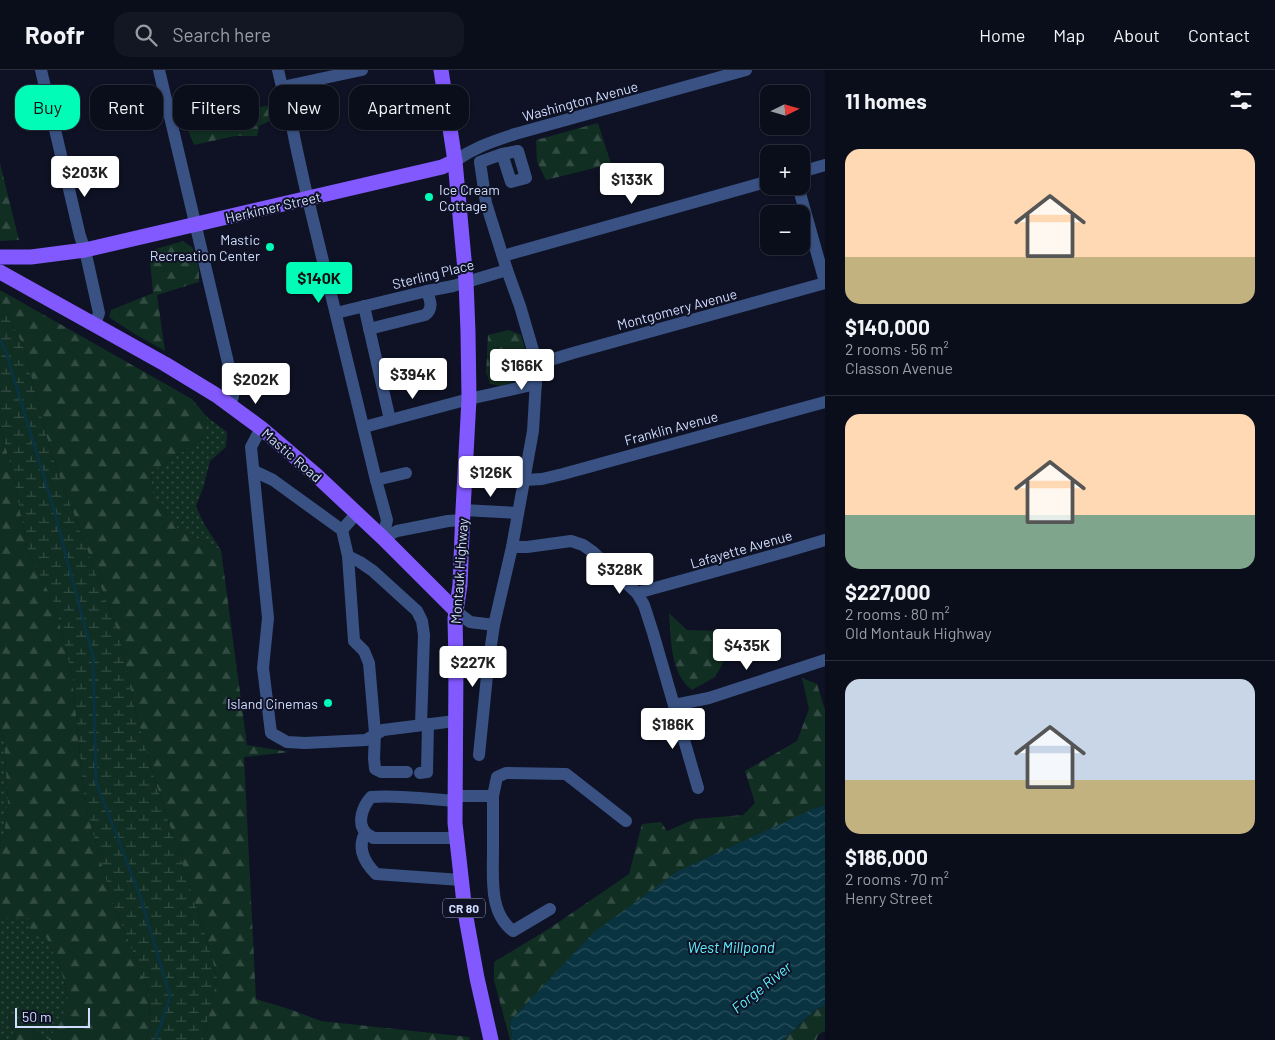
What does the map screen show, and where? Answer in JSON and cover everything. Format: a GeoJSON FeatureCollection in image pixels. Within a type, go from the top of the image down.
{"type":"FeatureCollection","features":[{"type":"Feature","properties":{"kind":"main road","name":"Montauk Highway"},"geometry":{"type":"LineString","coordinates":[[441,70],[456,161],[466,281],[469,399],[460,585],[455,618],[455,823],[467,922],[491,1040]]}},
{"type":"Feature","properties":{"kind":"main road","name":"Herkimer Street"},"geometry":{"type":"LineString","coordinates":[[0,257],[31,257],[85,250],[195,226],[442,167],[456,161]]}},
{"type":"Feature","properties":{"kind":"main road","name":"Mastic Road"},"geometry":{"type":"LineString","coordinates":[[0,272],[165,364],[230,405],[261,428],[304,464],[383,538],[456,611]]}},
{"type":"Feature","properties":{"kind":"street"},"geometry":{"type":"LineString","coordinates":[[41,70],[99,313],[95,324]]}},
{"type":"Feature","properties":{"kind":"street"},"geometry":{"type":"LineString","coordinates":[[159,70],[234,388],[230,405]]}},
{"type":"Feature","properties":{"kind":"street"},"geometry":{"type":"LineString","coordinates":[[278,70],[282,85]]}},
{"type":"Feature","properties":{"kind":"street"},"geometry":{"type":"LineString","coordinates":[[291,85],[362,70]]}},
{"type":"Feature","properties":{"kind":"street","name":"Washington Avenue"},"geometry":{"type":"LineString","coordinates":[[456,161],[469,151],[515,134],[746,70]]}},
{"type":"Feature","properties":{"kind":"street"},"geometry":{"type":"LineString","coordinates":[[293,130],[308,199],[387,520],[383,538]]}},
{"type":"Feature","properties":{"kind":"street"},"geometry":{"type":"LineString","coordinates":[[480,755],[488,666],[494,624],[512,547],[533,431],[537,364],[486,203],[480,162],[502,154]]}},
{"type":"Feature","properties":{"kind":"street"},"geometry":{"type":"LineString","coordinates":[[810,169],[825,165]]}},
{"type":"Feature","properties":{"kind":"street"},"geometry":{"type":"LineString","coordinates":[[503,256],[760,184]]}},
{"type":"Feature","properties":{"kind":"street"},"geometry":{"type":"LineString","coordinates":[[801,195],[825,283]]}},
{"type":"Feature","properties":{"kind":"street","name":"Sterling Place"},"geometry":{"type":"LineString","coordinates":[[336,313],[453,286],[507,270]]}},
{"type":"Feature","properties":{"kind":"street","name":"Montgomery Avenue"},"geometry":{"type":"LineString","coordinates":[[537,364],[573,352],[825,283]]}},
{"type":"Feature","properties":{"kind":"street"},"geometry":{"type":"LineString","coordinates":[[369,329],[425,316],[429,313],[431,307],[427,291]]}},
{"type":"Feature","properties":{"kind":"street"},"geometry":{"type":"LineString","coordinates":[[364,306],[390,420]]}},
{"type":"Feature","properties":{"kind":"street"},"geometry":{"type":"LineString","coordinates":[[364,427],[469,399],[536,384]]}},
{"type":"Feature","properties":{"kind":"street","name":"Franklin Avenue"},"geometry":{"type":"LineString","coordinates":[[525,480],[542,479],[563,474],[825,402]]}},
{"type":"Feature","properties":{"kind":"street"},"geometry":{"type":"LineString","coordinates":[[261,428],[251,447],[268,618],[263,668],[271,733],[287,742],[366,740],[383,730],[456,721]]}},
{"type":"Feature","properties":{"kind":"street"},"geometry":{"type":"LineString","coordinates":[[254,471],[273,480],[342,530],[348,556],[354,641],[364,651],[369,663],[375,733],[375,769],[381,772],[427,772],[424,725],[424,635],[422,621],[417,611],[381,577],[348,556]]}},
{"type":"Feature","properties":{"kind":"street"},"geometry":{"type":"LineString","coordinates":[[376,480],[406,473]]}},
{"type":"Feature","properties":{"kind":"street"},"geometry":{"type":"LineString","coordinates":[[383,538],[397,531],[448,521],[463,515],[518,513]]}},
{"type":"Feature","properties":{"kind":"street"},"geometry":{"type":"LineString","coordinates":[[342,530],[356,514]]}},
{"type":"Feature","properties":{"kind":"street","name":"Lafayette Avenue"},"geometry":{"type":"LineString","coordinates":[[637,592],[825,540]]}},
{"type":"Feature","properties":{"kind":"street"},"geometry":{"type":"LineString","coordinates":[[512,547],[571,541],[583,545],[637,592],[644,605],[698,788]]}},
{"type":"Feature","properties":{"kind":"street"},"geometry":{"type":"LineString","coordinates":[[456,611],[470,622],[494,624]]}},
{"type":"Feature","properties":{"kind":"street"},"geometry":{"type":"LineString","coordinates":[[674,705],[710,698],[825,660]]}},
{"type":"Feature","properties":{"kind":"street"},"geometry":{"type":"LineString","coordinates":[[550,909],[513,931],[505,925],[497,908],[493,890],[493,796],[497,777],[506,773],[566,774],[626,820]]}},
{"type":"Feature","properties":{"kind":"street"},"geometry":{"type":"LineString","coordinates":[[456,838],[373,838],[365,833],[362,826],[362,812],[365,803],[371,797],[455,798],[493,796]]}},
{"type":"Feature","properties":{"kind":"street"},"geometry":{"type":"LineString","coordinates":[[365,833],[361,846],[363,859],[376,874],[461,880]]}},
{"type":"Feature","properties":{"kind":"green space"},"geometry":{"type":"Polygon","coordinates":[[[269,105],[269,121],[259,126],[259,107],[269,105]]]}},
{"type":"Feature","properties":{"kind":"green space"},"geometry":{"type":"Polygon","coordinates":[[[598,123],[611,164],[546,180],[537,162],[536,140],[598,123]]]}},
{"type":"Feature","properties":{"kind":"green space"},"geometry":{"type":"Polygon","coordinates":[[[188,130],[258,130],[257,136],[235,136],[194,145],[188,130]]]}},
{"type":"Feature","properties":{"kind":"green space"},"geometry":{"type":"Polygon","coordinates":[[[0,163],[19,240],[0,241],[0,163]]]}},
{"type":"Feature","properties":{"kind":"green space"},"geometry":{"type":"Polygon","coordinates":[[[183,241],[193,248],[199,269],[199,282],[157,295],[165,351],[109,317],[111,310],[153,293],[149,251],[183,241]]]}},
{"type":"Feature","properties":{"kind":"green space"},"geometry":{"type":"Polygon","coordinates":[[[0,290],[192,399],[207,417],[202,439],[151,472],[153,499],[178,529],[221,550],[247,745],[290,752],[244,757],[256,999],[321,1021],[469,1037],[470,1040],[203,1040],[217,978],[207,940],[153,774],[135,710],[119,635],[51,453],[23,345],[0,302],[0,290]]]}},
{"type":"Feature","properties":{"kind":"green space"},"geometry":{"type":"Polygon","coordinates":[[[0,302],[23,345],[51,453],[119,635],[135,710],[153,774],[207,940],[217,978],[203,1040],[146,1040],[151,1026],[147,986],[112,901],[85,804],[72,675],[55,605],[28,551],[13,475],[0,425],[0,302]]]}},
{"type":"Feature","properties":{"kind":"green space"},"geometry":{"type":"Polygon","coordinates":[[[509,330],[521,335],[530,367],[524,377],[502,386],[490,384],[486,372],[488,335],[509,330]]]}},
{"type":"Feature","properties":{"kind":"green space"},"geometry":{"type":"Polygon","coordinates":[[[207,417],[227,432],[226,447],[210,461],[196,506],[204,524],[221,550],[178,529],[153,499],[151,472],[202,439],[207,417]]]}},
{"type":"Feature","properties":{"kind":"green space"},"geometry":{"type":"Polygon","coordinates":[[[0,425],[13,475],[28,551],[55,605],[72,675],[85,804],[112,901],[147,986],[151,1026],[146,1040],[48,1040],[61,1020],[68,999],[61,969],[46,937],[31,934],[29,918],[0,918],[0,841],[4,835],[8,804],[4,740],[0,728],[0,425]]]}},
{"type":"Feature","properties":{"kind":"green space"},"geometry":{"type":"Polygon","coordinates":[[[669,613],[687,630],[721,631],[727,656],[715,677],[692,690],[679,675],[673,655],[669,613]]]}},
{"type":"Feature","properties":{"kind":"green space"},"geometry":{"type":"Polygon","coordinates":[[[802,678],[817,684],[825,710],[825,805],[813,809],[528,1002],[510,1021],[512,1040],[510,1040],[494,980],[494,962],[550,928],[629,874],[642,824],[661,822],[667,831],[695,819],[743,815],[755,803],[745,771],[797,741],[809,709],[802,678]]]}},
{"type":"Feature","properties":{"kind":"green space"},"geometry":{"type":"Polygon","coordinates":[[[0,728],[4,740],[8,804],[4,836],[0,841],[0,728]]]}},
{"type":"Feature","properties":{"kind":"green space"},"geometry":{"type":"Polygon","coordinates":[[[0,918],[29,918],[46,937],[61,969],[68,999],[62,1020],[48,1040],[44,1040],[30,1028],[8,1017],[16,1040],[0,1040],[0,918]]]}},
{"type":"Feature","properties":{"kind":"green space"},"geometry":{"type":"Polygon","coordinates":[[[825,1006],[825,1031],[818,1035],[816,1040],[783,1040],[815,1010],[825,1006]]]}},
{"type":"Feature","properties":{"kind":"green space"},"geometry":{"type":"Polygon","coordinates":[[[8,1016],[30,1028],[44,1040],[16,1040],[8,1016]]]}},
{"type":"Feature","properties":{"kind":"water","name":"West Millpond"},"geometry":{"type":"Polygon","coordinates":[[[825,805],[825,1006],[815,1010],[783,1040],[512,1040],[510,1021],[593,933],[678,871],[825,805]]]}},
{"type":"Feature","properties":{"kind":"waterway"},"geometry":{"type":"LineString","coordinates":[[0,340],[5,349],[54,510],[93,657],[96,782],[140,896],[170,996],[156,1040]]}},
{"type":"Feature","properties":{"kind":"place","name":"Ice Cream Cottage"},"geometry":{"type":"Point","coordinates":[429,197]}},
{"type":"Feature","properties":{"kind":"place","name":"Mastic Recreation Center"},"geometry":{"type":"Point","coordinates":[270,247]}},
{"type":"Feature","properties":{"kind":"place","name":"Island Cinemas"},"geometry":{"type":"Point","coordinates":[328,703]}},
{"type":"Feature","properties":{"kind":"water label","name":"Forge River"},"geometry":{"type":"Point","coordinates":[761,987]}}]}
